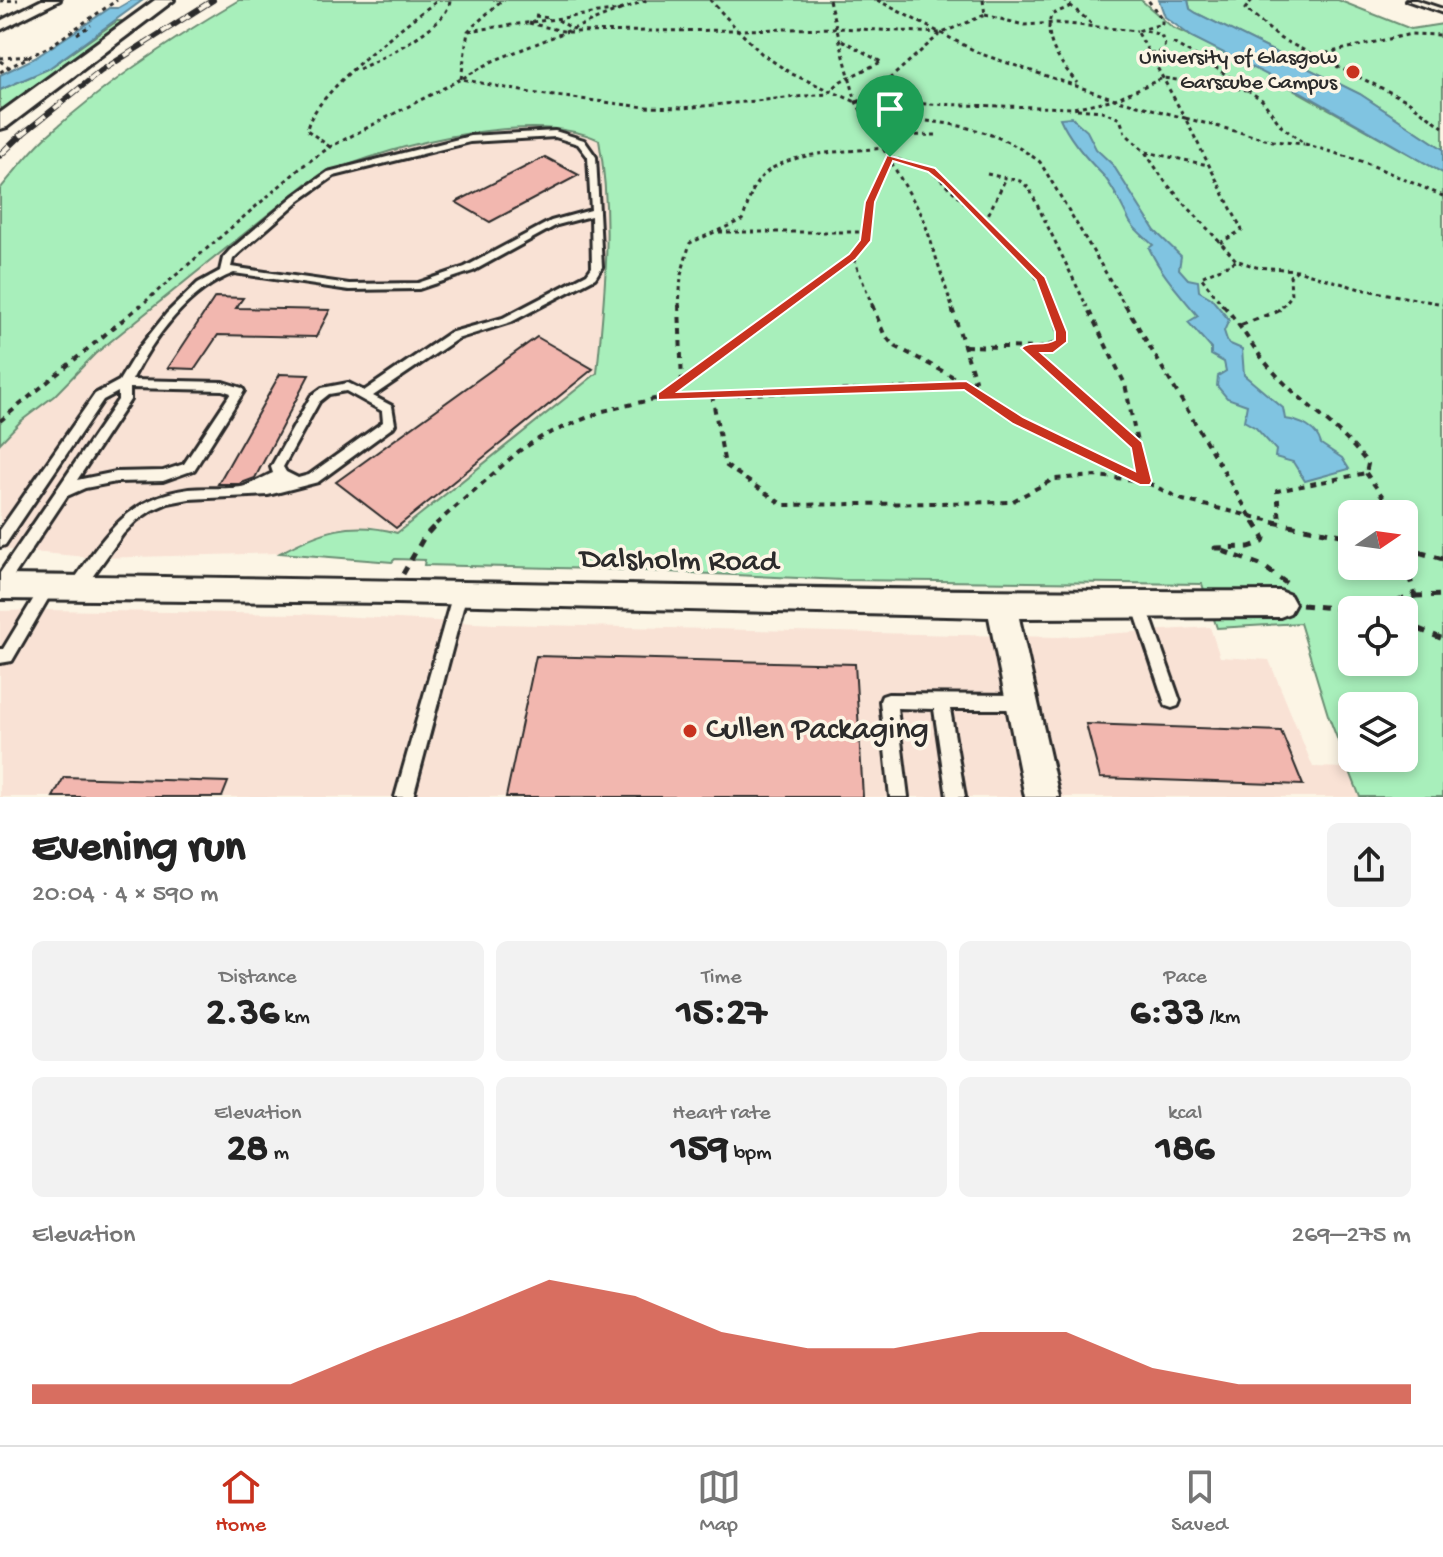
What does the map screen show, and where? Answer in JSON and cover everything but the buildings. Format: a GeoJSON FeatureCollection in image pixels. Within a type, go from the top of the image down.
{"type":"FeatureCollection","features":[{"type":"Feature","properties":{"kind":"street"},"geometry":{"type":"LineString","coordinates":[[0,26],[53,0]]}},
{"type":"Feature","properties":{"kind":"street"},"geometry":{"type":"LineString","coordinates":[[0,123],[166,0]]}},
{"type":"Feature","properties":{"kind":"street","name":"Dalsholm Road"},"geometry":{"type":"LineString","coordinates":[[0,586],[396,591],[1001,605],[1286,599]]}},
{"type":"Feature","properties":{"kind":"street"},"geometry":{"type":"LineString","coordinates":[[1001,605],[1042,797]]}},
{"type":"Feature","properties":{"kind":"lane"},"geometry":{"type":"LineString","coordinates":[[1409,0],[1443,11]]}},
{"type":"Feature","properties":{"kind":"lane"},"geometry":{"type":"LineString","coordinates":[[0,586],[124,400],[124,384],[153,336],[189,298],[225,272],[228,258],[234,252],[297,198],[331,174],[455,141],[555,134],[581,142],[592,157],[597,267],[591,276],[520,314],[453,336],[366,395]]}},
{"type":"Feature","properties":{"kind":"lane"},"geometry":{"type":"LineString","coordinates":[[225,272],[349,287],[419,286],[469,269],[554,223],[596,212]]}},
{"type":"Feature","properties":{"kind":"lane"},"geometry":{"type":"LineString","coordinates":[[0,541],[99,397],[124,384],[223,386],[238,391],[189,467],[172,475],[116,477],[83,483],[62,492]]}},
{"type":"Feature","properties":{"kind":"lane"},"geometry":{"type":"LineString","coordinates":[[77,587],[131,514],[173,497],[270,492],[297,483],[320,475],[385,429],[391,419],[388,409],[348,387],[320,394],[277,467],[281,475],[297,483]]}},
{"type":"Feature","properties":{"kind":"lane"},"geometry":{"type":"LineString","coordinates":[[235,492],[251,489],[281,475]]}},
{"type":"Feature","properties":{"kind":"lane"},"geometry":{"type":"LineString","coordinates":[[0,656],[7,656],[48,587]]}},
{"type":"Feature","properties":{"kind":"lane"},"geometry":{"type":"LineString","coordinates":[[404,797],[460,593]]}},
{"type":"Feature","properties":{"kind":"lane"},"geometry":{"type":"LineString","coordinates":[[1139,604],[1172,701]]}},
{"type":"Feature","properties":{"kind":"lane"},"geometry":{"type":"LineString","coordinates":[[899,797],[888,701],[1021,702]]}},
{"type":"Feature","properties":{"kind":"lane"},"geometry":{"type":"LineString","coordinates":[[941,702],[956,797]]}},
{"type":"Feature","properties":{"kind":"path"},"geometry":{"type":"LineString","coordinates":[[0,72],[33,56],[117,0]]}},
{"type":"Feature","properties":{"kind":"path"},"geometry":{"type":"LineString","coordinates":[[330,147],[307,130],[309,119],[356,70],[439,0]]}},
{"type":"Feature","properties":{"kind":"path"},"geometry":{"type":"LineString","coordinates":[[356,70],[403,49],[446,12],[450,0]]}},
{"type":"Feature","properties":{"kind":"path"},"geometry":{"type":"LineString","coordinates":[[461,79],[468,31],[502,0]]}},
{"type":"Feature","properties":{"kind":"path"},"geometry":{"type":"LineString","coordinates":[[0,421],[203,254],[304,165],[330,147],[493,61],[647,0]]}},
{"type":"Feature","properties":{"kind":"path"},"geometry":{"type":"LineString","coordinates":[[710,0],[748,42],[827,94],[856,102],[1073,108],[1112,113],[1120,119],[1125,133],[1145,152],[1166,183],[1236,260],[1256,267],[1297,270],[1360,289],[1443,304]]}},
{"type":"Feature","properties":{"kind":"path"},"geometry":{"type":"LineString","coordinates":[[396,591],[410,557],[447,512],[519,451],[543,436],[603,411],[663,397],[966,386],[975,380],[923,217],[856,102],[829,0]]}},
{"type":"Feature","properties":{"kind":"path"},"geometry":{"type":"LineString","coordinates":[[877,0],[981,54],[1115,99],[1273,141],[1305,144],[1364,162],[1443,196]]}},
{"type":"Feature","properties":{"kind":"path"},"geometry":{"type":"LineString","coordinates":[[983,0],[985,15]]}},
{"type":"Feature","properties":{"kind":"path"},"geometry":{"type":"LineString","coordinates":[[1064,0],[1093,26]]}},
{"type":"Feature","properties":{"kind":"path"},"geometry":{"type":"LineString","coordinates":[[1137,31],[1162,24],[1162,19],[1148,0]]}},
{"type":"Feature","properties":{"kind":"path"},"geometry":{"type":"LineString","coordinates":[[1252,0],[1245,9],[1253,18],[1319,58],[1410,102],[1443,127]]}},
{"type":"Feature","properties":{"kind":"path"},"geometry":{"type":"LineString","coordinates":[[1071,6],[1051,15],[1048,23],[1055,56],[1078,85]]}},
{"type":"Feature","properties":{"kind":"path"},"geometry":{"type":"LineString","coordinates":[[468,31],[620,10]]}},
{"type":"Feature","properties":{"kind":"path"},"geometry":{"type":"LineString","coordinates":[[856,102],[869,97],[942,33],[985,15],[1024,25],[1048,23],[1155,32],[1165,45],[1179,47]]}},
{"type":"Feature","properties":{"kind":"path"},"geometry":{"type":"LineString","coordinates":[[535,16],[554,19],[573,29]]}},
{"type":"Feature","properties":{"kind":"path"},"geometry":{"type":"LineString","coordinates":[[526,23],[567,32],[837,28],[942,33]]}},
{"type":"Feature","properties":{"kind":"path"},"geometry":{"type":"LineString","coordinates":[[77,34],[90,26],[83,26]]}},
{"type":"Feature","properties":{"kind":"path"},"geometry":{"type":"LineString","coordinates":[[1137,31],[1242,230],[1220,243]]}},
{"type":"Feature","properties":{"kind":"path"},"geometry":{"type":"LineString","coordinates":[[1319,58],[1327,53],[1411,34],[1443,35]]}},
{"type":"Feature","properties":{"kind":"path"},"geometry":{"type":"LineString","coordinates":[[461,79],[531,93],[645,107],[683,108],[827,94],[850,76],[881,62],[840,39]]}},
{"type":"Feature","properties":{"kind":"path"},"geometry":{"type":"LineString","coordinates":[[1173,43],[1248,90],[1272,110],[1282,127],[1305,144]]}},
{"type":"Feature","properties":{"kind":"path"},"geometry":{"type":"LineString","coordinates":[[1150,53],[1160,52],[1165,45]]}},
{"type":"Feature","properties":{"kind":"path"},"geometry":{"type":"LineString","coordinates":[[0,60],[33,56]]}},
{"type":"Feature","properties":{"kind":"path"},"geometry":{"type":"LineString","coordinates":[[0,60],[10,68]]}},
{"type":"Feature","properties":{"kind":"path"},"geometry":{"type":"LineString","coordinates":[[1073,108],[1115,99],[1163,78],[1248,90]]}},
{"type":"Feature","properties":{"kind":"path"},"geometry":{"type":"LineString","coordinates":[[863,117],[971,125],[1015,141],[1040,162],[1264,538],[1263,542],[1249,547],[1215,548],[1217,551],[1278,573],[1286,599],[1338,607]]}},
{"type":"Feature","properties":{"kind":"path"},"geometry":{"type":"LineString","coordinates":[[876,136],[937,135]]}},
{"type":"Feature","properties":{"kind":"path"},"geometry":{"type":"LineString","coordinates":[[682,383],[680,322],[684,256],[690,243],[742,220],[761,176],[783,165],[802,158],[884,148]]}},
{"type":"Feature","properties":{"kind":"path"},"geometry":{"type":"LineString","coordinates":[[1145,152],[1210,166]]}},
{"type":"Feature","properties":{"kind":"path"},"geometry":{"type":"LineString","coordinates":[[890,157],[931,170],[985,221],[1041,279],[1061,332],[1061,342],[1049,350],[996,343],[965,346]]}},
{"type":"Feature","properties":{"kind":"path"},"geometry":{"type":"LineString","coordinates":[[663,397],[853,257],[866,241],[870,202],[890,157]]}},
{"type":"Feature","properties":{"kind":"path"},"geometry":{"type":"LineString","coordinates":[[987,174],[1020,181],[1029,188],[1125,384],[1145,481]]}},
{"type":"Feature","properties":{"kind":"path"},"geometry":{"type":"LineString","coordinates":[[985,221],[1006,178]]}},
{"type":"Feature","properties":{"kind":"path"},"geometry":{"type":"LineString","coordinates":[[717,232],[866,232]]}},
{"type":"Feature","properties":{"kind":"path"},"geometry":{"type":"LineString","coordinates":[[853,257],[884,334],[893,345],[966,386],[1018,420],[1183,500],[1338,534]]}},
{"type":"Feature","properties":{"kind":"path"},"geometry":{"type":"LineString","coordinates":[[1236,260],[1201,277],[1208,289],[1241,325],[1271,369],[1362,455],[1368,464],[1366,473],[1385,500]]}},
{"type":"Feature","properties":{"kind":"path"},"geometry":{"type":"LineString","coordinates":[[1241,325],[1278,311],[1291,296],[1290,276],[1297,270]]}},
{"type":"Feature","properties":{"kind":"path"},"geometry":{"type":"LineString","coordinates":[[1027,348],[1137,445]]}},
{"type":"Feature","properties":{"kind":"path"},"geometry":{"type":"LineString","coordinates":[[712,395],[725,465],[783,505],[1011,502],[1054,479],[1096,476],[1145,481]]}},
{"type":"Feature","properties":{"kind":"path"},"geometry":{"type":"LineString","coordinates":[[1280,521],[1277,491],[1366,473]]}},
{"type":"Feature","properties":{"kind":"path"},"geometry":{"type":"LineString","coordinates":[[1418,552],[1443,559]]}},
{"type":"Feature","properties":{"kind":"path"},"geometry":{"type":"LineString","coordinates":[[1410,580],[1415,596],[1443,595]]}},
{"type":"Feature","properties":{"kind":"path"},"geometry":{"type":"LineString","coordinates":[[1418,629],[1443,639]]}},
{"type":"Feature","properties":{"kind":"shaded area"},"geometry":{"type":"Polygon","coordinates":[[[580,130],[605,142],[617,196],[607,365],[397,533],[375,527],[306,538],[280,553],[97,558],[0,549],[0,443],[21,421],[54,396],[115,333],[309,176],[345,161],[462,131],[580,130]]]}},
{"type":"Feature","properties":{"kind":"shaded area"},"geometry":{"type":"Polygon","coordinates":[[[0,611],[300,614],[495,624],[1059,637],[1210,627],[1220,657],[1269,660],[1313,767],[1338,768],[1338,772],[1350,772],[1360,797],[0,797],[0,611]]]}},
{"type":"Feature","properties":{"kind":"green space"},"geometry":{"type":"Polygon","coordinates":[[[239,0],[1141,0],[1173,28],[1241,60],[1443,173],[1443,797],[1360,797],[1350,772],[1418,772],[1418,692],[1338,692],[1338,741],[1300,623],[1217,628],[1202,584],[843,580],[424,565],[425,560],[395,559],[392,562],[280,553],[337,530],[365,528],[397,533],[597,373],[607,227],[603,169],[599,140],[569,131],[533,128],[451,136],[369,158],[306,184],[95,354],[54,396],[21,421],[0,443],[0,189],[49,134],[165,46],[239,0]]]}},
{"type":"Feature","properties":{"kind":"green space","name":"University of Glasgow Garscube Campus"},"geometry":{"type":"Polygon","coordinates":[[[1188,0],[1338,0],[1411,29],[1443,24],[1440,37],[1443,39],[1443,149],[1360,94],[1196,13],[1190,9],[1188,0]]]}},
{"type":"Feature","properties":{"kind":"green space"},"geometry":{"type":"Polygon","coordinates":[[[117,21],[126,21],[0,112],[0,90],[48,69],[117,21]]]}},
{"type":"Feature","properties":{"kind":"water"},"geometry":{"type":"Polygon","coordinates":[[[132,0],[143,0],[48,69],[0,90],[0,75],[35,58],[110,8],[118,8],[132,0]]]}},
{"type":"Feature","properties":{"kind":"water"},"geometry":{"type":"Polygon","coordinates":[[[1159,0],[1188,0],[1190,9],[1196,13],[1360,94],[1443,149],[1443,173],[1299,91],[1192,37],[1165,17],[1159,0]]]}},
{"type":"Feature","properties":{"kind":"water"},"geometry":{"type":"Polygon","coordinates":[[[1071,117],[1087,131],[1096,149],[1113,165],[1155,231],[1181,256],[1179,269],[1188,279],[1198,281],[1199,291],[1211,298],[1229,320],[1224,331],[1228,343],[1242,349],[1244,375],[1283,408],[1285,419],[1312,430],[1321,444],[1342,458],[1349,469],[1305,481],[1293,462],[1275,457],[1276,450],[1256,428],[1244,421],[1247,405],[1227,398],[1217,386],[1218,376],[1226,371],[1224,362],[1211,355],[1211,348],[1188,322],[1198,316],[1159,266],[1149,248],[1153,245],[1130,222],[1109,184],[1068,133],[1060,118],[1071,117]]]}},
{"type":"Feature","properties":{"kind":"railway"},"geometry":{"type":"LineString","coordinates":[[20,136],[101,71],[213,0]]}},
{"type":"Feature","properties":{"kind":"railway"},"geometry":{"type":"LineString","coordinates":[[0,155],[22,134]]}},
{"type":"Feature","properties":{"kind":"place","name":"University of Glasgow Garscube Campus"},"geometry":{"type":"Point","coordinates":[1353,72]}},
{"type":"Feature","properties":{"kind":"place","name":"Cullen Packaging"},"geometry":{"type":"Point","coordinates":[690,731]}},
{"type":"Feature","properties":{"kind":"route"},"geometry":{"type":"LineString","coordinates":[[890,157],[931,170],[946,182],[1041,279],[1061,332],[1061,342],[1049,350],[1027,348],[1137,445],[1145,481],[1018,420],[966,386],[663,397],[853,257],[866,241],[870,202],[890,157]]}}]}
